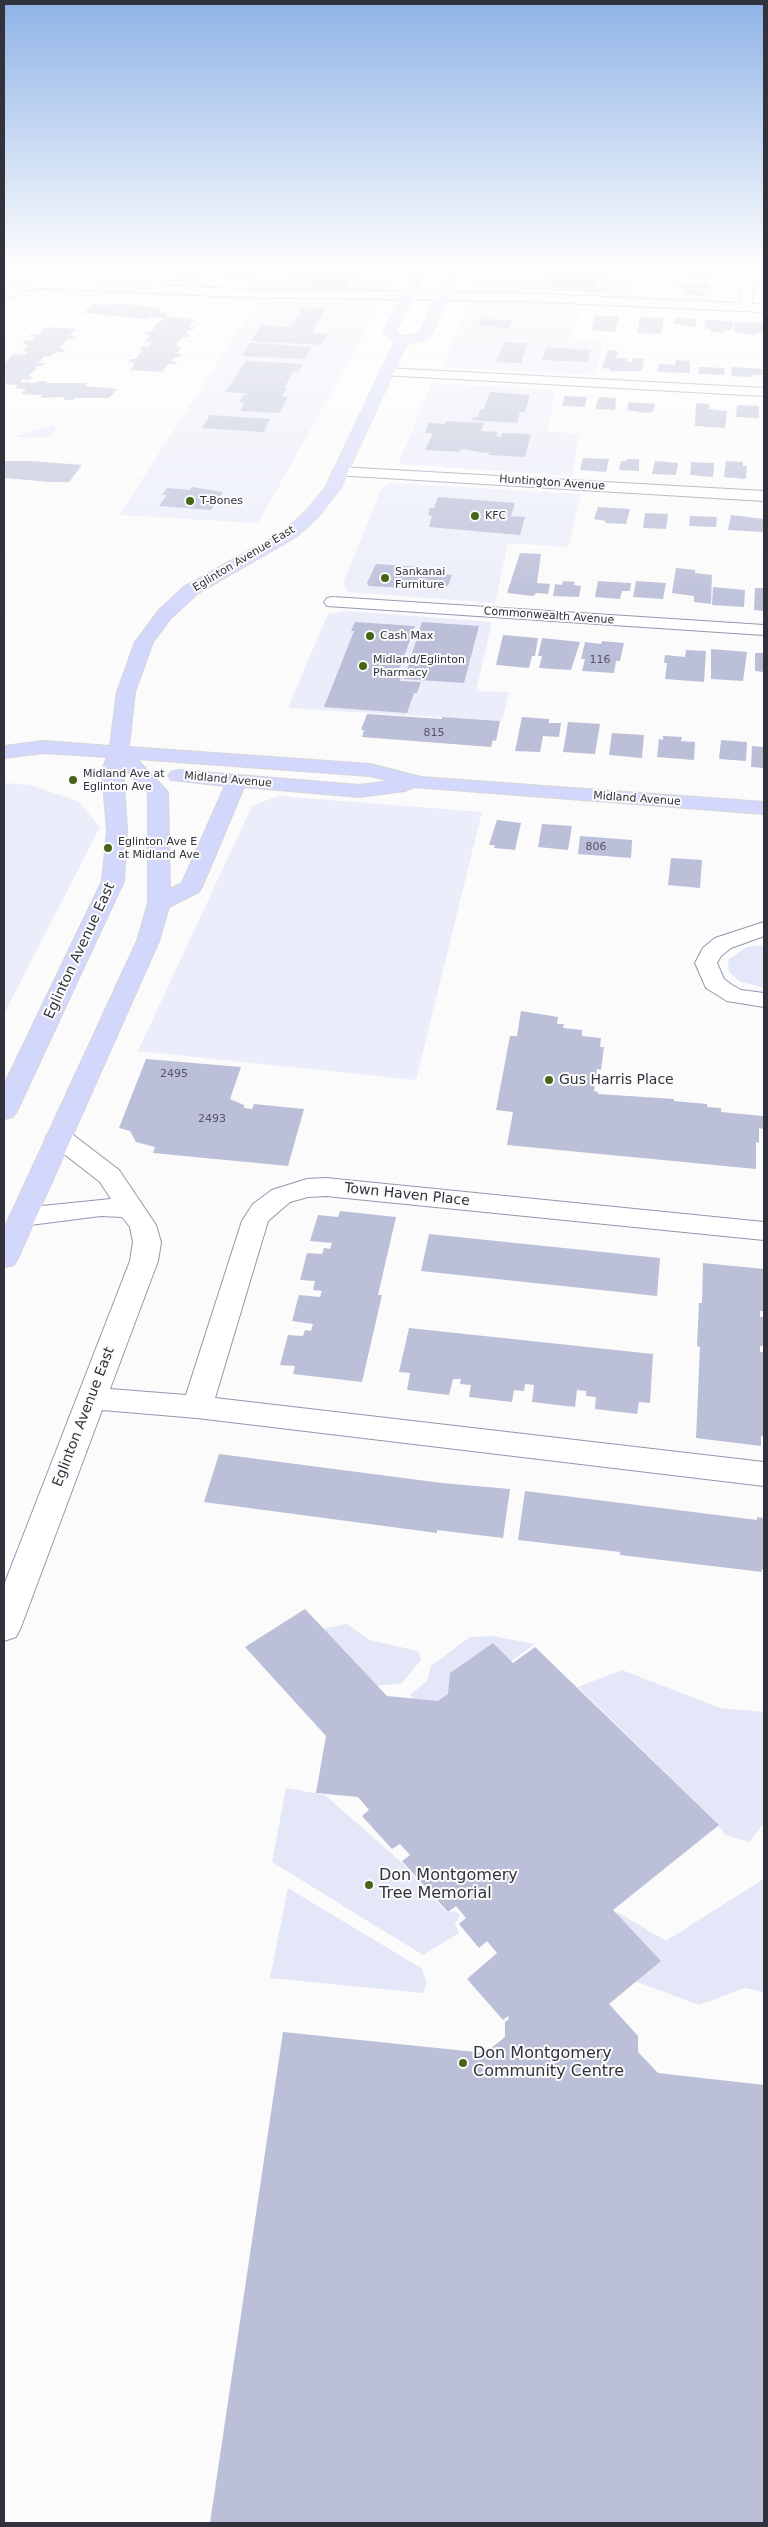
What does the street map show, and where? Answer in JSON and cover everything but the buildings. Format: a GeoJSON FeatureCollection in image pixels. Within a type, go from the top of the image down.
{"type":"FeatureCollection","features":[{"type":"Feature","properties":{"kind":"main road","name":"Eglinton Avenue East"},"geometry":{"type":"LineString","coordinates":[[4,1112],[113,881],[117,831],[115,761],[126,692],[144,642],[154,626],[191,590],[290,534],[312,514],[332,489],[382,383]]}},
{"type":"Feature","properties":{"kind":"main road","name":"Midland Avenue"},"geometry":{"type":"LineString","coordinates":[[5,753],[32,762],[115,761],[370,770],[421,783],[764,808]]}},
{"type":"Feature","properties":{"kind":"main road","name":"Midland Avenue"},"geometry":{"type":"LineString","coordinates":[[115,761],[139,772],[359,790],[421,783]]}},
{"type":"Feature","properties":{"kind":"main road"},"geometry":{"type":"LineString","coordinates":[[4,1258],[148,940],[159,903],[158,792],[139,772]]}},
{"type":"Feature","properties":{"kind":"main road"},"geometry":{"type":"LineString","coordinates":[[159,903],[191,887],[237,780]]}},
{"type":"Feature","properties":{"kind":"street"},"geometry":{"type":"LineString","coordinates":[[593,383],[764,392]]}},
{"type":"Feature","properties":{"kind":"street","name":"Huntington Avenue"},"geometry":{"type":"LineString","coordinates":[[340,472],[764,496]]}},
{"type":"Feature","properties":{"kind":"street","name":"Commonwealth Avenue"},"geometry":{"type":"LineString","coordinates":[[333,602],[764,630]]}},
{"type":"Feature","properties":{"kind":"street"},"geometry":{"type":"LineString","coordinates":[[764,929],[723,943],[711,953],[706,963],[714,983],[724,990],[735,996],[764,1000]]}},
{"type":"Feature","properties":{"kind":"street","name":"Eglinton Avenue East"},"geometry":{"type":"LineString","coordinates":[[4,1627],[144,1261],[147,1242],[143,1225],[130,1209],[110,1176],[89,1158],[59,1137]]}},
{"type":"Feature","properties":{"kind":"street","name":"Town Haven Place"},"geometry":{"type":"LineString","coordinates":[[197,1406],[255,1222],[262,1210],[281,1196],[307,1188],[326,1187],[764,1232]]}},
{"type":"Feature","properties":{"kind":"street"},"geometry":{"type":"LineString","coordinates":[[22,1217],[101,1207],[130,1209]]}},
{"type":"Feature","properties":{"kind":"street"},"geometry":{"type":"LineString","coordinates":[[91,1398],[197,1406],[764,1474]]}},
{"type":"Feature","properties":{"kind":"shaded area"},"geometry":{"type":"Polygon","coordinates":[[[205,383],[337,383],[258,523],[119,515],[205,383]]]}},
{"type":"Feature","properties":{"kind":"shaded area"},"geometry":{"type":"Polygon","coordinates":[[[432,383],[555,390],[548,431],[580,434],[572,476],[398,464],[432,383]]]}},
{"type":"Feature","properties":{"kind":"shaded area"},"geometry":{"type":"Polygon","coordinates":[[[53,425],[57,428],[50,436],[41,438],[14,437],[53,425]]]}},
{"type":"Feature","properties":{"kind":"shaded area"},"geometry":{"type":"Polygon","coordinates":[[[391,483],[581,494],[568,547],[508,543],[495,603],[349,592],[343,583],[382,487],[391,483]]]}},
{"type":"Feature","properties":{"kind":"shaded area"},"geometry":{"type":"Polygon","coordinates":[[[346,611],[492,622],[476,691],[509,692],[502,721],[288,708],[328,614],[346,611]]]}},
{"type":"Feature","properties":{"kind":"shaded area"},"geometry":{"type":"Polygon","coordinates":[[[4,783],[30,785],[78,801],[100,827],[4,1014],[4,783]]]}},
{"type":"Feature","properties":{"kind":"shaded area"},"geometry":{"type":"Polygon","coordinates":[[[278,796],[482,812],[416,1080],[138,1051],[252,806],[278,796]]]}},
{"type":"Feature","properties":{"kind":"shaded area"},"geometry":{"type":"Polygon","coordinates":[[[764,945],[764,988],[739,981],[729,972],[728,960],[747,947],[764,945]]]}},
{"type":"Feature","properties":{"kind":"shaded area"},"geometry":{"type":"Polygon","coordinates":[[[347,1624],[369,1640],[418,1651],[421,1660],[401,1684],[367,1686],[316,1630],[347,1624]]]}},
{"type":"Feature","properties":{"kind":"shaded area"},"geometry":{"type":"Polygon","coordinates":[[[492,1636],[535,1644],[432,1718],[410,1695],[427,1681],[431,1666],[470,1637],[492,1636]]]}},
{"type":"Feature","properties":{"kind":"shaded area"},"geometry":{"type":"Polygon","coordinates":[[[622,1670],[720,1708],[764,1712],[764,1825],[762,1825],[750,1842],[725,1835],[717,1823],[578,1687],[622,1670]]]}},
{"type":"Feature","properties":{"kind":"shaded area"},"geometry":{"type":"Polygon","coordinates":[[[286,1788],[325,1795],[401,1862],[447,1913],[455,1911],[460,1915],[455,1924],[459,1933],[423,1955],[272,1862],[286,1788]]]}},
{"type":"Feature","properties":{"kind":"shaded area"},"geometry":{"type":"Polygon","coordinates":[[[764,1880],[764,1992],[744,1988],[699,2005],[632,1980],[571,1949],[617,1912],[666,1941],[764,1880]]]}},
{"type":"Feature","properties":{"kind":"shaded area"},"geometry":{"type":"Polygon","coordinates":[[[288,1888],[421,1968],[427,1982],[423,1993],[270,1978],[288,1888]]]}},
{"type":"Feature","properties":{"kind":"place","name":"T-Bones"},"geometry":{"type":"Point","coordinates":[190,501]}},
{"type":"Feature","properties":{"kind":"place","name":"KFC"},"geometry":{"type":"Point","coordinates":[475,516]}},
{"type":"Feature","properties":{"kind":"place","name":"Sankanai Furniture"},"geometry":{"type":"Point","coordinates":[385,578]}},
{"type":"Feature","properties":{"kind":"place","name":"Cash Max"},"geometry":{"type":"Point","coordinates":[370,636]}},
{"type":"Feature","properties":{"kind":"place","name":"Midland/Eglinton Pharmacy"},"geometry":{"type":"Point","coordinates":[363,666]}},
{"type":"Feature","properties":{"kind":"place","name":"Midland Ave at Eglinton Ave"},"geometry":{"type":"Point","coordinates":[73,780]}},
{"type":"Feature","properties":{"kind":"place","name":"Eglinton Ave E at Midland Ave"},"geometry":{"type":"Point","coordinates":[108,848]}},
{"type":"Feature","properties":{"kind":"place","name":"Gus Harris Place"},"geometry":{"type":"Point","coordinates":[549,1080]}},
{"type":"Feature","properties":{"kind":"place","name":"Don Montgomery Tree Memorial"},"geometry":{"type":"Point","coordinates":[369,1885]}},
{"type":"Feature","properties":{"kind":"place","name":"Don Montgomery Community Centre"},"geometry":{"type":"Point","coordinates":[463,2063]}}]}
